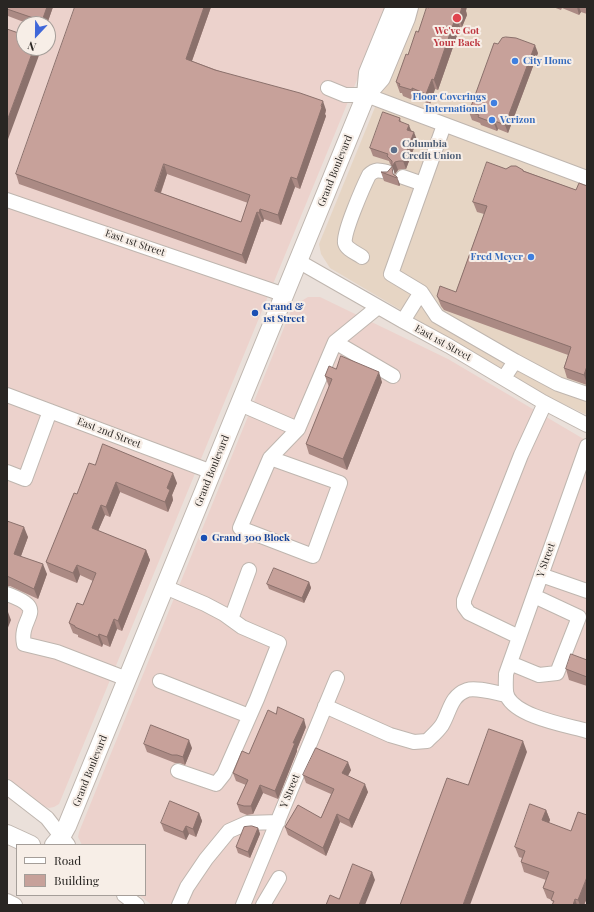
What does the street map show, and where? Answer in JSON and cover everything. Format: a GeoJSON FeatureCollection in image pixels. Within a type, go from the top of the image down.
{"type":"FeatureCollection","features":[{"type":"Feature","properties":{"kind":"main road","name":"Grand Boulevard"},"geometry":{"type":"LineString","coordinates":[[61,842],[366,95],[368,73],[395,7]]}},
{"type":"Feature","properties":{"kind":"main road","name":"Grand Boulevard"},"geometry":{"type":"LineString","coordinates":[[366,95],[381,78],[406,18],[409,7]]}},
{"type":"Feature","properties":{"kind":"main road"},"geometry":{"type":"LineString","coordinates":[[7,834],[29,844]]}},
{"type":"Feature","properties":{"kind":"street"},"geometry":{"type":"LineString","coordinates":[[328,88],[345,95],[366,95],[587,178]]}},
{"type":"Feature","properties":{"kind":"street"},"geometry":{"type":"LineString","coordinates":[[444,125],[391,274],[421,292],[437,316],[558,384],[587,394]]}},
{"type":"Feature","properties":{"kind":"street"},"geometry":{"type":"LineString","coordinates":[[362,257],[347,248],[345,244],[345,234],[369,175],[372,171],[378,169],[387,172]]}},
{"type":"Feature","properties":{"kind":"street"},"geometry":{"type":"LineString","coordinates":[[403,177],[423,184]]}},
{"type":"Feature","properties":{"kind":"street","name":"East 1st Street"},"geometry":{"type":"LineString","coordinates":[[7,200],[285,295]]}},
{"type":"Feature","properties":{"kind":"street","name":"East 1st Street"},"geometry":{"type":"LineString","coordinates":[[298,261],[504,378],[545,403],[587,425]]}},
{"type":"Feature","properties":{"kind":"street"},"geometry":{"type":"LineString","coordinates":[[403,321],[421,292]]}},
{"type":"Feature","properties":{"kind":"street"},"geometry":{"type":"LineString","coordinates":[[270,458],[340,483],[313,556],[240,528],[270,458],[298,428],[335,342],[378,307]]}},
{"type":"Feature","properties":{"kind":"street"},"geometry":{"type":"LineString","coordinates":[[335,342],[393,376]]}},
{"type":"Feature","properties":{"kind":"street"},"geometry":{"type":"LineString","coordinates":[[504,378],[515,361]]}},
{"type":"Feature","properties":{"kind":"street","name":"East 2nd Street"},"geometry":{"type":"LineString","coordinates":[[7,395],[212,472]]}},
{"type":"Feature","properties":{"kind":"street"},"geometry":{"type":"LineString","coordinates":[[519,637],[469,613],[464,606],[464,600],[521,455],[545,403]]}},
{"type":"Feature","properties":{"kind":"street"},"geometry":{"type":"LineString","coordinates":[[240,404],[298,428]]}},
{"type":"Feature","properties":{"kind":"street"},"geometry":{"type":"LineString","coordinates":[[7,472],[25,479],[50,411]]}},
{"type":"Feature","properties":{"kind":"street","name":"Y Street"},"geometry":{"type":"LineString","coordinates":[[508,669],[587,446]]}},
{"type":"Feature","properties":{"kind":"street"},"geometry":{"type":"LineString","coordinates":[[231,619],[249,570]]}},
{"type":"Feature","properties":{"kind":"street"},"geometry":{"type":"LineString","coordinates":[[541,575],[587,591]]}},
{"type":"Feature","properties":{"kind":"street"},"geometry":{"type":"LineString","coordinates":[[165,587],[205,604],[242,627],[279,643],[224,774],[216,784],[178,771]]}},
{"type":"Feature","properties":{"kind":"street"},"geometry":{"type":"LineString","coordinates":[[7,594],[21,599],[28,604],[30,612],[23,636],[24,644],[57,652],[127,679]]}},
{"type":"Feature","properties":{"kind":"street"},"geometry":{"type":"LineString","coordinates":[[534,596],[579,617],[557,673],[539,675],[508,669],[507,695],[513,705],[535,717],[587,731]]}},
{"type":"Feature","properties":{"kind":"street","name":"Y Street"},"geometry":{"type":"LineString","coordinates":[[243,905],[337,678]]}},
{"type":"Feature","properties":{"kind":"street"},"geometry":{"type":"LineString","coordinates":[[160,681],[249,716]]}},
{"type":"Feature","properties":{"kind":"street"},"geometry":{"type":"LineString","coordinates":[[325,706],[390,735],[414,742],[427,741],[443,723],[451,703],[457,696],[467,690],[482,690],[507,695]]}},
{"type":"Feature","properties":{"kind":"street"},"geometry":{"type":"LineString","coordinates":[[7,788],[47,818],[61,842]]}},
{"type":"Feature","properties":{"kind":"street"},"geometry":{"type":"LineString","coordinates":[[179,905],[187,887],[202,864],[229,831],[247,823],[278,822]]}},
{"type":"Feature","properties":{"kind":"street"},"geometry":{"type":"LineString","coordinates":[[263,905],[279,878]]}},
{"type":"Feature","properties":{"kind":"street"},"geometry":{"type":"LineString","coordinates":[[125,896],[138,905]]}},
{"type":"Feature","properties":{"kind":"street"},"geometry":{"type":"LineString","coordinates":[[7,901],[15,905]]}},
{"type":"Feature","properties":{"kind":"shaded area"},"geometry":{"type":"Polygon","coordinates":[[[7,7],[387,7],[59,804],[49,808],[43,806],[7,778],[7,7]]]}},
{"type":"Feature","properties":{"kind":"shaded area"},"geometry":{"type":"Polygon","coordinates":[[[416,7],[587,7],[587,415],[544,395],[330,268],[321,254],[319,244],[416,7]]]}},
{"type":"Feature","properties":{"kind":"shaded area"},"geometry":{"type":"Polygon","coordinates":[[[308,297],[320,297],[448,359],[587,441],[587,905],[152,905],[140,896],[146,896],[146,844],[82,844],[78,837],[290,313],[298,303],[308,297]]]}},
{"type":"Feature","properties":{"kind":"building"},"geometry":{"type":"Polygon","coordinates":[[[7,7],[47,7],[44,16],[27,16],[7,9],[7,7]]]}},
{"type":"Feature","properties":{"kind":"building"},"geometry":{"type":"Polygon","coordinates":[[[75,7],[204,7],[186,59],[215,70],[300,93],[323,101],[297,179],[291,177],[278,215],[260,209],[259,213],[257,212],[242,255],[16,174],[75,7]],[[164,164],[155,191],[241,222],[250,195],[164,164]]]}},
{"type":"Feature","properties":{"kind":"building"},"geometry":{"type":"Polygon","coordinates":[[[427,7],[462,7],[459,17],[456,16],[434,80],[432,79],[426,94],[412,88],[412,90],[399,86],[400,84],[396,82],[406,54],[408,55],[416,31],[418,32],[427,7]]]}},
{"type":"Feature","properties":{"kind":"building"},"geometry":{"type":"Polygon","coordinates":[[[7,29],[16,32],[16,56],[31,56],[7,121],[7,29]]]}},
{"type":"Feature","properties":{"kind":"building"},"geometry":{"type":"Polygon","coordinates":[[[502,38],[516,38],[535,45],[505,125],[495,121],[494,123],[478,117],[479,115],[469,112],[494,43],[498,44],[502,38]]]}},
{"type":"Feature","properties":{"kind":"building","name":"Columbia Credit Union"},"geometry":{"type":"Polygon","coordinates":[[[383,112],[400,118],[399,121],[409,125],[407,130],[414,132],[403,161],[395,162],[392,166],[392,161],[387,156],[388,154],[370,148],[383,112]]]}},
{"type":"Feature","properties":{"kind":"building","name":"Fred Meyer"},"geometry":{"type":"Polygon","coordinates":[[[487,162],[506,169],[511,166],[516,166],[523,171],[576,190],[579,183],[587,186],[587,366],[584,375],[564,368],[571,347],[440,300],[437,296],[440,286],[456,292],[487,206],[473,202],[487,162]]]}},
{"type":"Feature","properties":{"kind":"building"},"geometry":{"type":"Polygon","coordinates":[[[392,167],[393,174],[397,178],[381,172],[387,172],[392,167]]]}},
{"type":"Feature","properties":{"kind":"building"},"geometry":{"type":"Polygon","coordinates":[[[341,356],[379,372],[343,459],[306,444],[332,379],[325,376],[329,366],[336,369],[341,356]]]}},
{"type":"Feature","properties":{"kind":"building"},"geometry":{"type":"Polygon","coordinates":[[[103,444],[173,473],[167,488],[170,490],[165,502],[116,482],[106,507],[101,505],[92,528],[146,550],[118,621],[114,619],[107,637],[99,634],[98,637],[69,623],[77,603],[83,605],[96,573],[77,565],[73,573],[46,562],[74,493],[77,494],[89,463],[95,465],[103,444]]]}},
{"type":"Feature","properties":{"kind":"building"},"geometry":{"type":"Polygon","coordinates":[[[7,521],[24,527],[14,554],[43,564],[34,589],[7,576],[7,521]]]}},
{"type":"Feature","properties":{"kind":"building"},"geometry":{"type":"Polygon","coordinates":[[[274,568],[309,582],[302,598],[267,584],[274,568]]]}},
{"type":"Feature","properties":{"kind":"building"},"geometry":{"type":"Polygon","coordinates":[[[571,654],[587,660],[587,677],[566,669],[571,654]]]}},
{"type":"Feature","properties":{"kind":"building"},"geometry":{"type":"Polygon","coordinates":[[[278,707],[304,719],[293,743],[295,743],[275,791],[260,785],[251,806],[237,804],[248,780],[233,773],[242,751],[249,754],[268,710],[276,714],[278,707]]]}},
{"type":"Feature","properties":{"kind":"building"},"geometry":{"type":"Polygon","coordinates":[[[151,725],[189,740],[183,757],[172,755],[144,744],[151,725]]]}},
{"type":"Feature","properties":{"kind":"building"},"geometry":{"type":"Polygon","coordinates":[[[489,729],[523,741],[463,905],[400,905],[447,778],[468,785],[489,729]]]}},
{"type":"Feature","properties":{"kind":"building"},"geometry":{"type":"Polygon","coordinates":[[[316,748],[348,762],[342,773],[365,784],[349,820],[337,814],[323,848],[285,827],[298,805],[321,818],[334,789],[303,775],[316,748]]]}},
{"type":"Feature","properties":{"kind":"building"},"geometry":{"type":"Polygon","coordinates":[[[170,801],[199,813],[193,829],[186,826],[183,832],[161,823],[170,801]]]}},
{"type":"Feature","properties":{"kind":"building"},"geometry":{"type":"Polygon","coordinates":[[[530,804],[546,810],[542,820],[571,831],[578,812],[587,815],[587,877],[578,900],[575,899],[573,905],[552,905],[554,901],[551,900],[554,892],[543,888],[549,872],[521,862],[525,851],[515,847],[530,804]]]}},
{"type":"Feature","properties":{"kind":"building"},"geometry":{"type":"Polygon","coordinates":[[[252,826],[258,828],[248,852],[236,847],[244,827],[252,826]]]}},
{"type":"Feature","properties":{"kind":"building"},"geometry":{"type":"Polygon","coordinates":[[[353,864],[372,872],[359,905],[326,905],[330,895],[339,899],[353,864]]]}},
{"type":"Feature","properties":{"kind":"place","name":"We've Got Your Back"},"geometry":{"type":"Point","coordinates":[457,18]}},
{"type":"Feature","properties":{"kind":"place","name":"City Home"},"geometry":{"type":"Point","coordinates":[515,61]}},
{"type":"Feature","properties":{"kind":"place","name":"Floor Coverings International"},"geometry":{"type":"Point","coordinates":[494,103]}},
{"type":"Feature","properties":{"kind":"place","name":"Verizon"},"geometry":{"type":"Point","coordinates":[492,120]}},
{"type":"Feature","properties":{"kind":"place","name":"Columbia Credit Union"},"geometry":{"type":"Point","coordinates":[394,150]}},
{"type":"Feature","properties":{"kind":"place","name":"Fred Meyer"},"geometry":{"type":"Point","coordinates":[531,257]}},
{"type":"Feature","properties":{"kind":"place","name":"Grand & 1st Street"},"geometry":{"type":"Point","coordinates":[255,313]}},
{"type":"Feature","properties":{"kind":"place","name":"Grand 300 Block"},"geometry":{"type":"Point","coordinates":[204,538]}}]}
